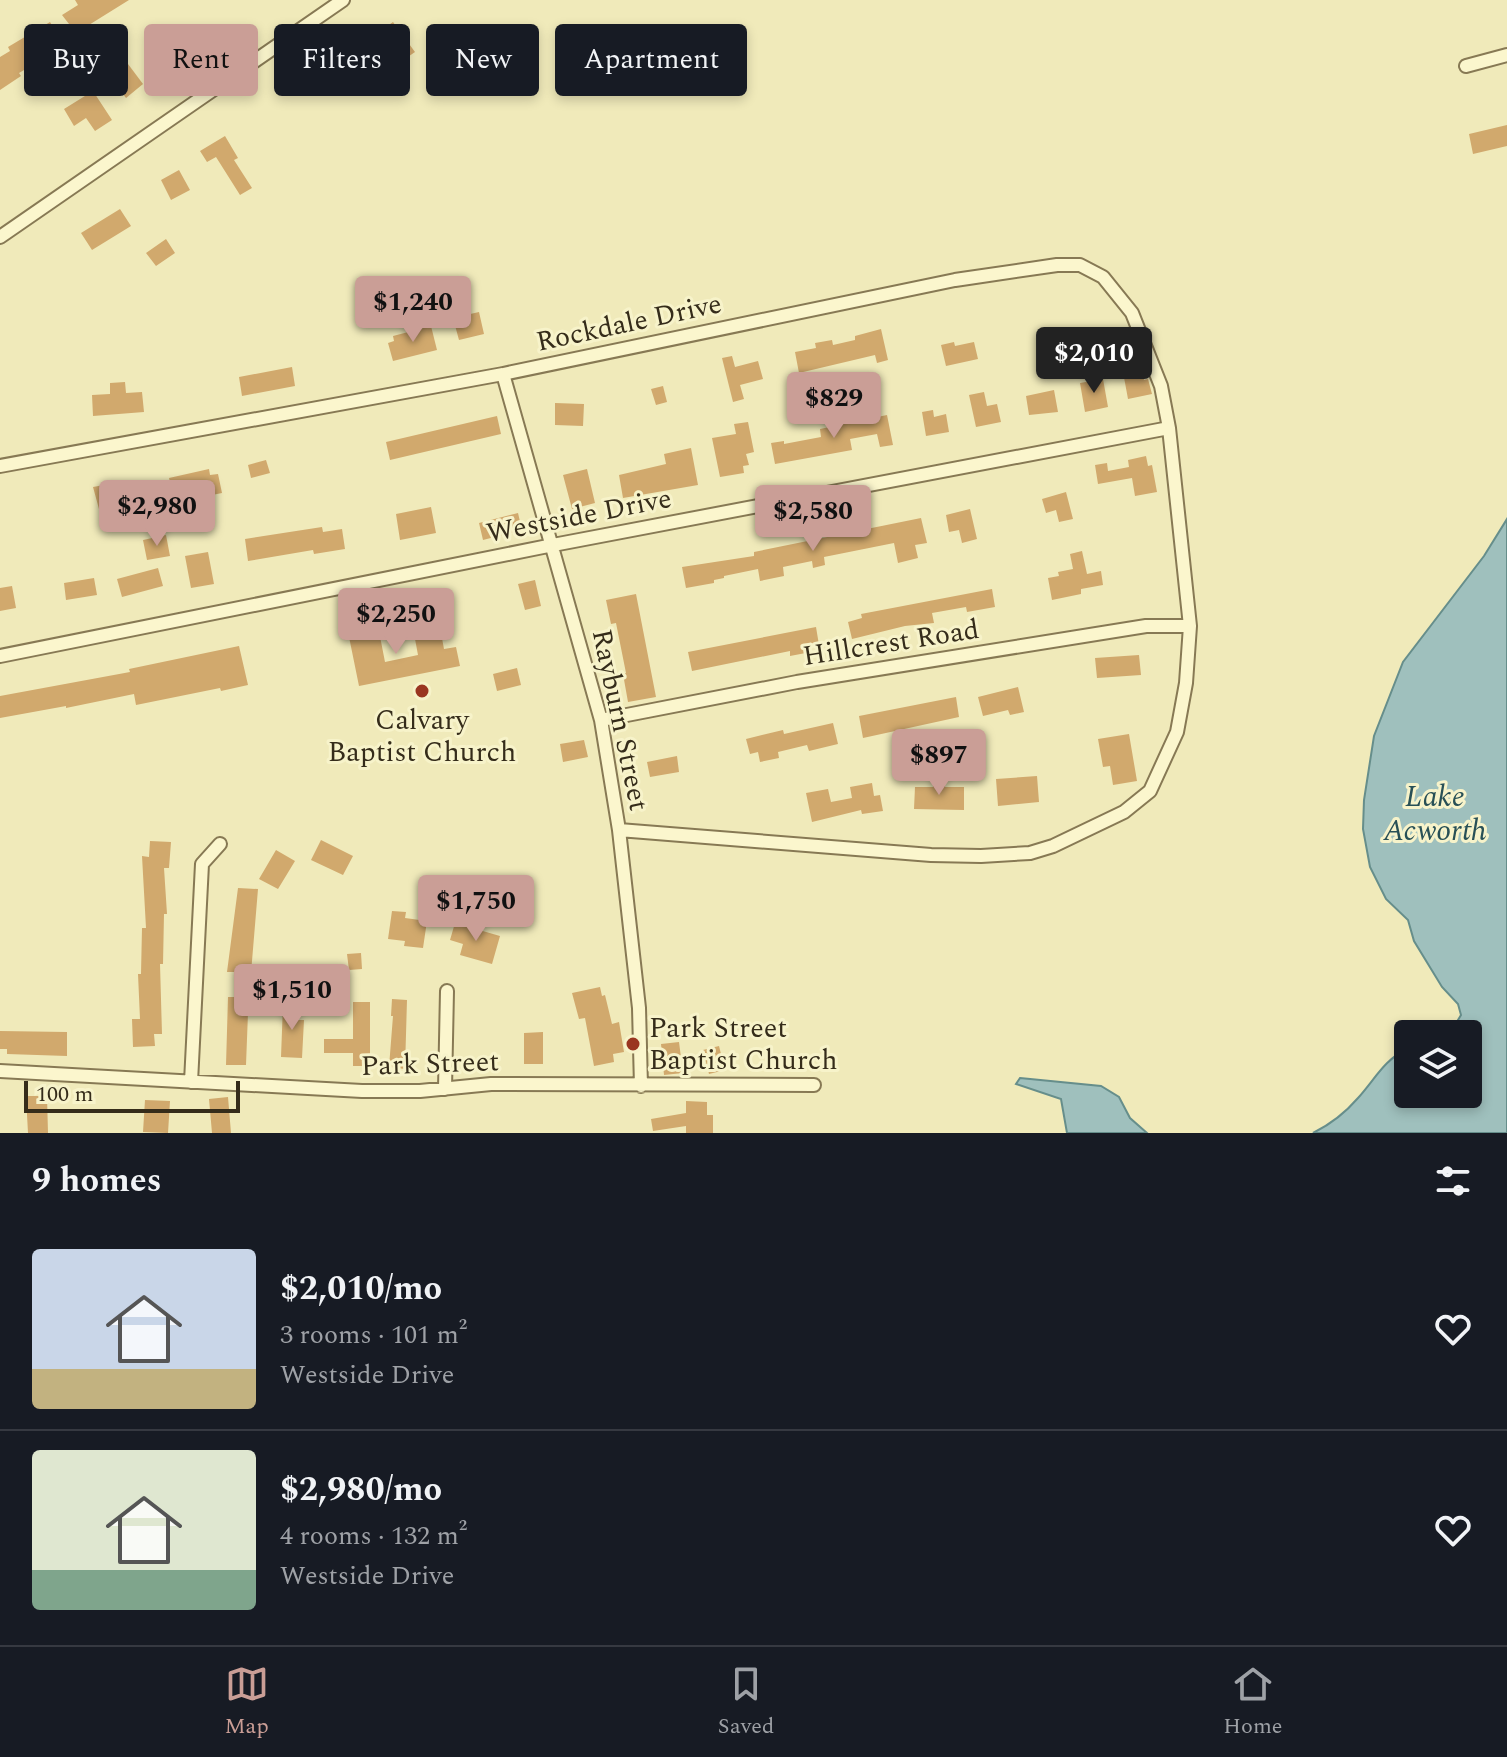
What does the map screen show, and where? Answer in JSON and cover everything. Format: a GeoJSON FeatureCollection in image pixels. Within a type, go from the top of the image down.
{"type":"FeatureCollection","features":[{"type":"Feature","properties":{"kind":"street"},"geometry":{"type":"LineString","coordinates":[[0,237],[343,0]]}},
{"type":"Feature","properties":{"kind":"street"},"geometry":{"type":"LineString","coordinates":[[1466,66],[1507,55]]}},
{"type":"Feature","properties":{"kind":"street","name":"Rockdale Drive"},"geometry":{"type":"LineString","coordinates":[[0,466],[503,374],[869,296],[1057,265],[1080,265],[1103,277],[1132,313],[1161,386],[1169,428],[1190,626],[1186,683],[1177,732],[1150,791],[1124,812],[1053,846],[1030,853],[931,855],[619,830]]}},
{"type":"Feature","properties":{"kind":"street","name":"Rayburn Street"},"geometry":{"type":"LineString","coordinates":[[503,374],[601,720],[619,830],[639,1008],[641,1086]]}},
{"type":"Feature","properties":{"kind":"street","name":"Westside Drive"},"geometry":{"type":"LineString","coordinates":[[0,656],[553,545],[1169,428]]}},
{"type":"Feature","properties":{"kind":"street","name":"Hillcrest Road"},"geometry":{"type":"LineString","coordinates":[[601,720],[797,682],[1146,626],[1190,626]]}},
{"type":"Feature","properties":{"kind":"street"},"geometry":{"type":"LineString","coordinates":[[191,1082],[202,864],[220,844]]}},
{"type":"Feature","properties":{"kind":"street"},"geometry":{"type":"LineString","coordinates":[[445,1089],[447,991]]}},
{"type":"Feature","properties":{"kind":"street","name":"Park Street"},"geometry":{"type":"LineString","coordinates":[[0,1071],[362,1091],[445,1089],[491,1084],[814,1085]]}},
{"type":"Feature","properties":{"kind":"water","name":"Lake Acworth"},"geometry":{"type":"Polygon","coordinates":[[[1507,519],[1507,1133],[1313,1133],[1348,1108],[1394,1057],[1394,1108],[1482,1108],[1482,1020],[1458,1020],[1461,1015],[1458,1004],[1442,987],[1414,941],[1408,920],[1386,899],[1370,867],[1363,829],[1364,800],[1374,736],[1403,662],[1484,556],[1507,519]]]}},
{"type":"Feature","properties":{"kind":"water"},"geometry":{"type":"Polygon","coordinates":[[[1020,1078],[1101,1086],[1119,1097],[1130,1118],[1147,1133],[1067,1133],[1061,1099],[1016,1084],[1020,1078]]]}},
{"type":"Feature","properties":{"kind":"building"},"geometry":{"type":"Polygon","coordinates":[[[75,0],[129,0],[90,24],[69,24],[62,15],[78,5],[75,0]]]}},
{"type":"Feature","properties":{"kind":"building"},"geometry":{"type":"Polygon","coordinates":[[[24,37],[24,70],[19,73],[21,76],[0,90],[0,57],[10,51],[8,47],[24,37]]]}},
{"type":"Feature","properties":{"kind":"building"},"geometry":{"type":"Polygon","coordinates":[[[128,64],[143,84],[126,98],[124,96],[128,96],[128,64]]]}},
{"type":"Feature","properties":{"kind":"building"},"geometry":{"type":"Polygon","coordinates":[[[85,96],[96,96],[112,120],[95,131],[86,118],[74,126],[64,109],[85,96]]]}},
{"type":"Feature","properties":{"kind":"building"},"geometry":{"type":"Polygon","coordinates":[[[1507,125],[1507,146],[1473,154],[1469,134],[1507,125]]]}},
{"type":"Feature","properties":{"kind":"building"},"geometry":{"type":"Polygon","coordinates":[[[225,136],[238,158],[234,160],[252,188],[240,195],[216,157],[207,162],[200,151],[225,136]]]}},
{"type":"Feature","properties":{"kind":"building"},"geometry":{"type":"Polygon","coordinates":[[[179,170],[190,190],[171,200],[161,180],[179,170]]]}},
{"type":"Feature","properties":{"kind":"building"},"geometry":{"type":"Polygon","coordinates":[[[120,209],[131,226],[92,250],[81,233],[120,209]]]}},
{"type":"Feature","properties":{"kind":"building"},"geometry":{"type":"Polygon","coordinates":[[[166,239],[175,253],[156,266],[146,253],[166,239]]]}},
{"type":"Feature","properties":{"kind":"building"},"geometry":{"type":"Polygon","coordinates":[[[479,312],[484,334],[459,340],[453,318],[479,312]]]}},
{"type":"Feature","properties":{"kind":"building"},"geometry":{"type":"Polygon","coordinates":[[[431,326],[437,350],[393,361],[388,343],[394,341],[393,336],[431,326]]]}},
{"type":"Feature","properties":{"kind":"building"},"geometry":{"type":"Polygon","coordinates":[[[881,329],[888,360],[877,363],[875,355],[799,373],[795,352],[816,348],[815,343],[832,340],[833,345],[855,340],[855,336],[881,329]]]}},
{"type":"Feature","properties":{"kind":"building"},"geometry":{"type":"Polygon","coordinates":[[[954,342],[955,346],[974,342],[978,359],[946,366],[941,345],[954,342]]]}},
{"type":"Feature","properties":{"kind":"building"},"geometry":{"type":"Polygon","coordinates":[[[732,356],[735,367],[758,361],[763,379],[740,385],[744,399],[733,402],[722,358],[732,356]]]}},
{"type":"Feature","properties":{"kind":"building"},"geometry":{"type":"Polygon","coordinates":[[[292,367],[295,386],[242,396],[239,377],[292,367]]]}},
{"type":"Feature","properties":{"kind":"building"},"geometry":{"type":"Polygon","coordinates":[[[1142,369],[1152,394],[1128,399],[1123,372],[1142,369]]]}},
{"type":"Feature","properties":{"kind":"building"},"geometry":{"type":"Polygon","coordinates":[[[1103,379],[1108,407],[1085,412],[1080,383],[1103,379]]]}},
{"type":"Feature","properties":{"kind":"building"},"geometry":{"type":"Polygon","coordinates":[[[125,382],[126,393],[142,392],[144,412],[93,416],[92,395],[110,394],[110,383],[125,382]]]}},
{"type":"Feature","properties":{"kind":"building"},"geometry":{"type":"Polygon","coordinates":[[[663,386],[667,402],[656,405],[651,389],[663,386]]]}},
{"type":"Feature","properties":{"kind":"building"},"geometry":{"type":"Polygon","coordinates":[[[1054,390],[1058,412],[1029,415],[1026,396],[1054,390]]]}},
{"type":"Feature","properties":{"kind":"building"},"geometry":{"type":"Polygon","coordinates":[[[984,392],[987,406],[997,404],[1001,422],[976,427],[969,395],[984,392]]]}},
{"type":"Feature","properties":{"kind":"building"},"geometry":{"type":"Polygon","coordinates":[[[555,403],[584,404],[583,426],[555,425],[555,403]]]}},
{"type":"Feature","properties":{"kind":"building"},"geometry":{"type":"Polygon","coordinates":[[[933,410],[934,417],[946,414],[949,432],[926,436],[922,412],[933,410]]]}},
{"type":"Feature","properties":{"kind":"building"},"geometry":{"type":"Polygon","coordinates":[[[887,415],[893,445],[880,447],[877,434],[850,439],[852,450],[775,464],[771,443],[784,441],[784,444],[821,437],[820,429],[887,415]]]}},
{"type":"Feature","properties":{"kind":"building"},"geometry":{"type":"Polygon","coordinates":[[[497,416],[501,434],[390,460],[386,442],[497,416]]]}},
{"type":"Feature","properties":{"kind":"building"},"geometry":{"type":"Polygon","coordinates":[[[748,422],[754,452],[746,454],[749,465],[743,466],[744,473],[720,477],[712,438],[736,434],[734,424],[748,422]]]}},
{"type":"Feature","properties":{"kind":"building"},"geometry":{"type":"Polygon","coordinates":[[[691,448],[698,485],[623,498],[619,475],[666,464],[664,454],[691,448]]]}},
{"type":"Feature","properties":{"kind":"building"},"geometry":{"type":"Polygon","coordinates":[[[1146,456],[1148,466],[1152,465],[1157,492],[1135,496],[1132,478],[1098,484],[1095,465],[1107,463],[1108,471],[1129,467],[1128,460],[1146,456]]]}},
{"type":"Feature","properties":{"kind":"building"},"geometry":{"type":"Polygon","coordinates":[[[266,460],[270,473],[251,478],[248,465],[266,460]]]}},
{"type":"Feature","properties":{"kind":"building"},"geometry":{"type":"Polygon","coordinates":[[[209,469],[210,475],[218,474],[222,493],[187,500],[185,492],[173,495],[169,478],[209,469]]]}},
{"type":"Feature","properties":{"kind":"building"},"geometry":{"type":"Polygon","coordinates":[[[587,469],[595,503],[572,509],[563,475],[587,469]]]}},
{"type":"Feature","properties":{"kind":"building"},"geometry":{"type":"Polygon","coordinates":[[[104,485],[105,490],[117,488],[120,505],[99,509],[93,487],[104,485]]]}},
{"type":"Feature","properties":{"kind":"building"},"geometry":{"type":"Polygon","coordinates":[[[1066,492],[1073,519],[1059,522],[1056,510],[1046,513],[1042,499],[1066,492]]]}},
{"type":"Feature","properties":{"kind":"building"},"geometry":{"type":"Polygon","coordinates":[[[431,507],[436,533],[400,540],[396,514],[431,507]]]}},
{"type":"Feature","properties":{"kind":"building"},"geometry":{"type":"Polygon","coordinates":[[[970,509],[977,539],[962,543],[959,530],[949,532],[946,515],[970,509]]]}},
{"type":"Feature","properties":{"kind":"building"},"geometry":{"type":"Polygon","coordinates":[[[518,513],[522,530],[483,540],[479,523],[518,513]]]}},
{"type":"Feature","properties":{"kind":"building"},"geometry":{"type":"Polygon","coordinates":[[[921,518],[927,543],[915,545],[918,558],[898,563],[894,543],[824,557],[825,565],[813,568],[812,561],[783,567],[784,576],[760,581],[758,569],[686,588],[682,567],[754,556],[754,552],[921,518]]]}},
{"type":"Feature","properties":{"kind":"building"},"geometry":{"type":"Polygon","coordinates":[[[322,527],[323,532],[342,529],[345,549],[314,554],[313,550],[248,561],[245,539],[322,527]]]}},
{"type":"Feature","properties":{"kind":"building"},"geometry":{"type":"Polygon","coordinates":[[[166,535],[170,556],[147,560],[143,540],[166,535]]]}},
{"type":"Feature","properties":{"kind":"building"},"geometry":{"type":"Polygon","coordinates":[[[1082,551],[1087,574],[1101,571],[1103,585],[1081,589],[1081,594],[1052,600],[1048,578],[1073,569],[1070,554],[1082,551]]]}},
{"type":"Feature","properties":{"kind":"building"},"geometry":{"type":"Polygon","coordinates":[[[208,552],[214,584],[191,588],[185,556],[208,552]]]}},
{"type":"Feature","properties":{"kind":"building"},"geometry":{"type":"Polygon","coordinates":[[[158,568],[163,586],[122,597],[117,579],[158,568]]]}},
{"type":"Feature","properties":{"kind":"building"},"geometry":{"type":"Polygon","coordinates":[[[94,578],[97,595],[66,600],[64,583],[94,578]]]}},
{"type":"Feature","properties":{"kind":"building"},"geometry":{"type":"Polygon","coordinates":[[[535,580],[541,606],[525,610],[518,584],[535,580]]]}},
{"type":"Feature","properties":{"kind":"building"},"geometry":{"type":"Polygon","coordinates":[[[12,586],[16,608],[0,611],[0,588],[12,586]]]}},
{"type":"Feature","properties":{"kind":"building"},"geometry":{"type":"Polygon","coordinates":[[[992,589],[995,607],[967,612],[966,607],[932,613],[934,623],[905,626],[852,639],[848,622],[862,618],[861,614],[992,589]]]}},
{"type":"Feature","properties":{"kind":"building"},"geometry":{"type":"Polygon","coordinates":[[[636,594],[656,697],[628,702],[616,623],[611,624],[606,600],[636,594]]]}},
{"type":"Feature","properties":{"kind":"building"},"geometry":{"type":"Polygon","coordinates":[[[377,621],[385,662],[418,655],[415,639],[441,633],[444,649],[456,647],[460,666],[359,686],[347,627],[377,621]]]}},
{"type":"Feature","properties":{"kind":"building"},"geometry":{"type":"Polygon","coordinates":[[[816,627],[819,645],[810,647],[811,652],[790,656],[790,651],[692,671],[688,652],[816,627]]]}},
{"type":"Feature","properties":{"kind":"building"},"geometry":{"type":"Polygon","coordinates":[[[239,646],[248,685],[136,705],[134,694],[0,718],[0,696],[130,672],[129,669],[239,646]]]}},
{"type":"Feature","properties":{"kind":"building"},"geometry":{"type":"Polygon","coordinates":[[[1139,655],[1141,675],[1097,678],[1095,658],[1139,655]]]}},
{"type":"Feature","properties":{"kind":"building"},"geometry":{"type":"Polygon","coordinates":[[[517,668],[521,685],[497,691],[493,674],[517,668]]]}},
{"type":"Feature","properties":{"kind":"building"},"geometry":{"type":"Polygon","coordinates":[[[1018,687],[1024,712],[1010,715],[1008,710],[983,716],[978,697],[1018,687]]]}},
{"type":"Feature","properties":{"kind":"building"},"geometry":{"type":"Polygon","coordinates":[[[956,697],[959,717],[863,738],[859,716],[956,697]]]}},
{"type":"Feature","properties":{"kind":"building"},"geometry":{"type":"Polygon","coordinates":[[[833,723],[838,744],[809,751],[807,745],[778,752],[779,758],[760,762],[758,752],[750,754],[746,739],[833,723]]]}},
{"type":"Feature","properties":{"kind":"building"},"geometry":{"type":"Polygon","coordinates":[[[1129,734],[1137,781],[1113,785],[1110,766],[1103,767],[1098,739],[1129,734]]]}},
{"type":"Feature","properties":{"kind":"building"},"geometry":{"type":"Polygon","coordinates":[[[584,740],[588,757],[563,762],[560,744],[584,740]]]}},
{"type":"Feature","properties":{"kind":"building"},"geometry":{"type":"Polygon","coordinates":[[[677,756],[679,772],[650,777],[647,762],[677,756]]]}},
{"type":"Feature","properties":{"kind":"building"},"geometry":{"type":"Polygon","coordinates":[[[1037,776],[1039,802],[998,806],[996,779],[1037,776]]]}},
{"type":"Feature","properties":{"kind":"building"},"geometry":{"type":"Polygon","coordinates":[[[933,779],[945,779],[945,787],[964,787],[964,810],[914,809],[915,787],[933,787],[933,779]]]}},
{"type":"Feature","properties":{"kind":"building"},"geometry":{"type":"Polygon","coordinates":[[[872,783],[874,796],[880,795],[883,811],[862,814],[861,810],[812,822],[806,793],[828,789],[831,802],[852,798],[850,787],[872,783]]]}},
{"type":"Feature","properties":{"kind":"building"},"geometry":{"type":"Polygon","coordinates":[[[321,840],[353,856],[343,875],[311,860],[321,840]]]}},
{"type":"Feature","properties":{"kind":"building"},"geometry":{"type":"Polygon","coordinates":[[[150,841],[171,842],[169,868],[164,868],[167,914],[164,914],[163,964],[160,964],[162,1034],[154,1034],[155,1046],[133,1047],[132,1019],[140,1019],[138,974],[141,974],[142,928],[146,928],[142,856],[149,857],[150,841]]]}},
{"type":"Feature","properties":{"kind":"building"},"geometry":{"type":"Polygon","coordinates":[[[276,850],[295,861],[278,889],[259,879],[276,850]]]}},
{"type":"Feature","properties":{"kind":"building"},"geometry":{"type":"Polygon","coordinates":[[[238,888],[258,889],[250,985],[255,985],[255,1013],[248,1013],[246,1065],[226,1065],[228,997],[234,997],[234,972],[227,972],[238,888]]]}},
{"type":"Feature","properties":{"kind":"building"},"geometry":{"type":"Polygon","coordinates":[[[392,911],[406,912],[405,918],[427,921],[423,948],[404,946],[405,941],[388,939],[392,911]]]}},
{"type":"Feature","properties":{"kind":"building"},"geometry":{"type":"Polygon","coordinates":[[[455,923],[500,936],[492,964],[460,955],[463,944],[450,940],[455,923]]]}},
{"type":"Feature","properties":{"kind":"building"},"geometry":{"type":"Polygon","coordinates":[[[361,953],[362,969],[349,970],[347,954],[361,953]]]}},
{"type":"Feature","properties":{"kind":"building"},"geometry":{"type":"Polygon","coordinates":[[[600,987],[612,1024],[619,1022],[624,1052],[613,1054],[614,1062],[594,1066],[585,1018],[579,1019],[572,993],[600,987]]]}},
{"type":"Feature","properties":{"kind":"building"},"geometry":{"type":"Polygon","coordinates":[[[392,999],[407,1000],[405,1069],[389,1067],[392,999]]]}},
{"type":"Feature","properties":{"kind":"building"},"geometry":{"type":"Polygon","coordinates":[[[353,1002],[370,1002],[370,1066],[353,1066],[353,1053],[324,1053],[324,1039],[353,1039],[353,1002]]]}},
{"type":"Feature","properties":{"kind":"building"},"geometry":{"type":"Polygon","coordinates":[[[283,1004],[299,1004],[298,1020],[304,1020],[302,1058],[281,1057],[283,1004]]]}},
{"type":"Feature","properties":{"kind":"building"},"geometry":{"type":"Polygon","coordinates":[[[0,1031],[67,1032],[67,1056],[7,1054],[7,1049],[0,1049],[0,1031]]]}},
{"type":"Feature","properties":{"kind":"building"},"geometry":{"type":"Polygon","coordinates":[[[543,1032],[543,1064],[524,1064],[524,1033],[543,1032]]]}},
{"type":"Feature","properties":{"kind":"building"},"geometry":{"type":"Polygon","coordinates":[[[679,1042],[683,1073],[664,1075],[661,1044],[679,1042]]]}},
{"type":"Feature","properties":{"kind":"building"},"geometry":{"type":"Polygon","coordinates":[[[719,1046],[725,1070],[709,1074],[703,1050],[719,1046]]]}},
{"type":"Feature","properties":{"kind":"building"},"geometry":{"type":"Polygon","coordinates":[[[26,1096],[47,1096],[48,1133],[28,1133],[26,1096]]]}},
{"type":"Feature","properties":{"kind":"building"},"geometry":{"type":"Polygon","coordinates":[[[228,1097],[231,1133],[212,1133],[209,1099],[228,1097]]]}},
{"type":"Feature","properties":{"kind":"building"},"geometry":{"type":"Polygon","coordinates":[[[145,1100],[170,1101],[168,1133],[143,1132],[145,1100]]]}},
{"type":"Feature","properties":{"kind":"building"},"geometry":{"type":"Polygon","coordinates":[[[686,1101],[707,1102],[707,1115],[713,1115],[713,1133],[686,1133],[686,1126],[653,1131],[651,1119],[686,1113],[686,1101]]]}},
{"type":"Feature","properties":{"kind":"place","name":"Calvary Baptist Church"},"geometry":{"type":"Point","coordinates":[422,691]}},
{"type":"Feature","properties":{"kind":"place","name":"Park Street Baptist Church"},"geometry":{"type":"Point","coordinates":[633,1044]}}]}
